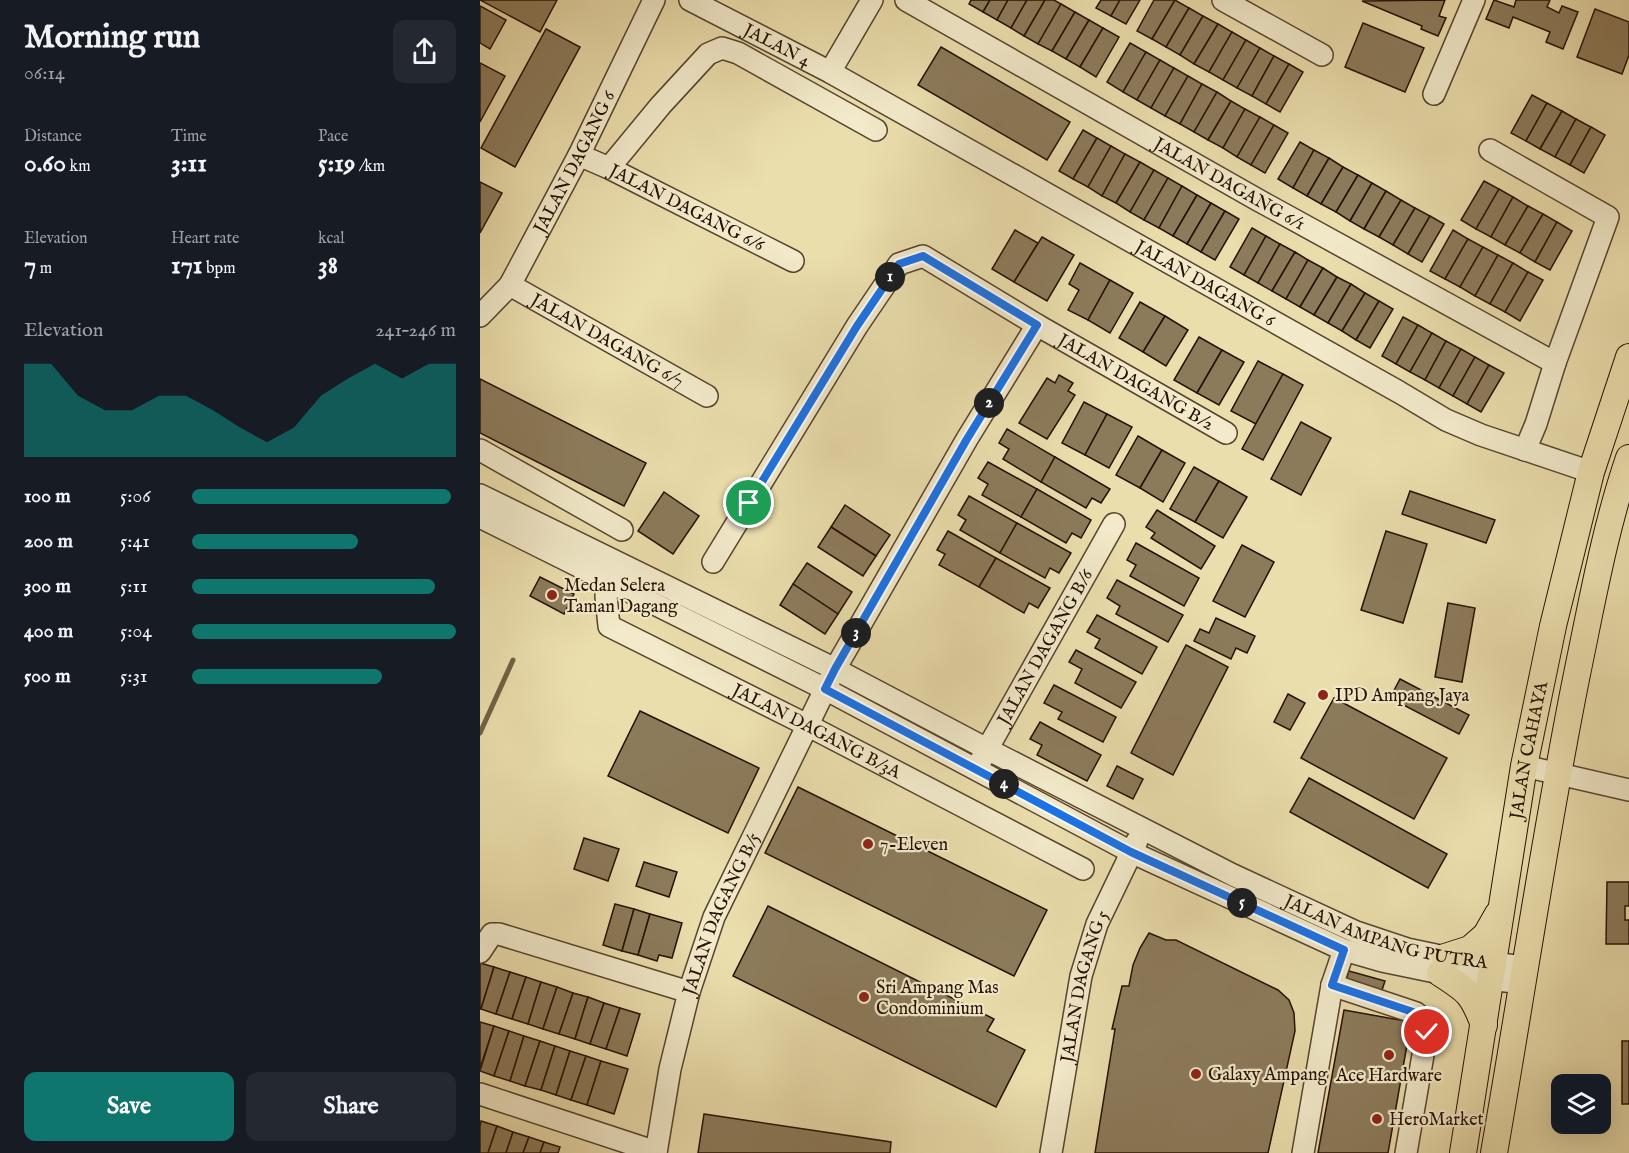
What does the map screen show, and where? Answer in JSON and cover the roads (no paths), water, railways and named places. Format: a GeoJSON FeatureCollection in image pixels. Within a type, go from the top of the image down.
{"type":"FeatureCollection","features":[{"type":"Feature","properties":{"kind":"main road","name":"JALAN CAHAYA"},"geometry":{"type":"LineString","coordinates":[[1463,1153],[1524,766],[1553,626],[1591,472],[1629,357]]}},
{"type":"Feature","properties":{"kind":"main road","name":"JALAN CAHAYA"},"geometry":{"type":"LineString","coordinates":[[1494,1153],[1557,773],[1598,571],[1629,458]]}},
{"type":"Feature","properties":{"kind":"main road"},"geometry":{"type":"LineString","coordinates":[[1484,1025],[1475,1003],[1442,965],[1470,949],[1486,935],[1502,908]]}},
{"type":"Feature","properties":{"kind":"street","name":"JALAN DAGANG 6"},"geometry":{"type":"LineString","coordinates":[[480,316],[510,285],[579,155],[654,0]]}},
{"type":"Feature","properties":{"kind":"street","name":"JALAN 4"},"geometry":{"type":"LineString","coordinates":[[690,0],[830,72]]}},
{"type":"Feature","properties":{"kind":"street"},"geometry":{"type":"LineString","coordinates":[[830,72],[872,0]]}},
{"type":"Feature","properties":{"kind":"street","name":"JALAN DAGANG 6/1"},"geometry":{"type":"LineString","coordinates":[[906,0],[1258,200],[1555,363]]}},
{"type":"Feature","properties":{"kind":"street"},"geometry":{"type":"LineString","coordinates":[[1223,0],[1322,55]]}},
{"type":"Feature","properties":{"kind":"street"},"geometry":{"type":"LineString","coordinates":[[1434,94],[1474,0]]}},
{"type":"Feature","properties":{"kind":"street"},"geometry":{"type":"LineString","coordinates":[[609,168],[661,105],[708,54],[722,48],[738,53],[876,130]]}},
{"type":"Feature","properties":{"kind":"street","name":"JALAN DAGANG 6"},"geometry":{"type":"LineString","coordinates":[[830,72],[1446,420],[1481,435],[1591,472]]}},
{"type":"Feature","properties":{"kind":"street"},"geometry":{"type":"LineString","coordinates":[[1490,150],[1608,217],[1525,450]]}},
{"type":"Feature","properties":{"kind":"street","name":"JALAN DAGANG 6/6"},"geometry":{"type":"LineString","coordinates":[[579,155],[793,261]]}},
{"type":"Feature","properties":{"kind":"street","name":"JALAN DAGANG B/2"},"geometry":{"type":"LineString","coordinates":[[713,562],[857,326],[899,264],[923,256],[1037,325],[1226,433]]}},
{"type":"Feature","properties":{"kind":"street","name":"JALAN DAGANG 6/7"},"geometry":{"type":"LineString","coordinates":[[510,285],[707,396]]}},
{"type":"Feature","properties":{"kind":"street","name":"JALAN DAGANG B/5"},"geometry":{"type":"LineString","coordinates":[[656,1153],[670,1070],[689,992],[714,918],[835,669],[967,439],[1037,325]]}},
{"type":"Feature","properties":{"kind":"street"},"geometry":{"type":"LineString","coordinates":[[480,450],[622,530]]}},
{"type":"Feature","properties":{"kind":"street","name":"JALAN AMPANG PUTRA"},"geometry":{"type":"LineString","coordinates":[[480,495],[825,689],[1131,852],[1344,950],[1382,961],[1442,965],[1523,975]]}},
{"type":"Feature","properties":{"kind":"street","name":"JALAN AMPANG PUTRA"},"geometry":{"type":"LineString","coordinates":[[480,517],[617,573],[835,669],[1233,875],[1356,932],[1407,949],[1442,965]]}},
{"type":"Feature","properties":{"kind":"street","name":"JALAN DAGANG B/6"},"geometry":{"type":"LineString","coordinates":[[976,769],[1114,524]]}},
{"type":"Feature","properties":{"kind":"street","name":"JALAN DAGANG B/3A"},"geometry":{"type":"LineString","coordinates":[[617,573],[606,596],[609,626],[807,725],[1083,869]]}},
{"type":"Feature","properties":{"kind":"street"},"geometry":{"type":"LineString","coordinates":[[1524,766],[1628,785]]}},
{"type":"Feature","properties":{"kind":"street","name":"JALAN DAGANG 5"},"geometry":{"type":"LineString","coordinates":[[1051,1153],[1081,976],[1097,924],[1143,829]]}},
{"type":"Feature","properties":{"kind":"street"},"geometry":{"type":"LineString","coordinates":[[480,952],[492,934],[499,934],[689,992]]}},
{"type":"Feature","properties":{"kind":"street"},"geometry":{"type":"LineString","coordinates":[[1303,1153],[1332,985],[1344,950]]}},
{"type":"Feature","properties":{"kind":"street"},"geometry":{"type":"LineString","coordinates":[[1332,985],[1416,1013],[1426,1021],[1427,1032],[1406,1153]]}},
{"type":"Feature","properties":{"kind":"street"},"geometry":{"type":"LineString","coordinates":[[480,1094],[656,1153]]}},
{"type":"Feature","properties":{"kind":"waterway"},"geometry":{"type":"LineString","coordinates":[[480,733],[513,660]]}},
{"type":"Feature","properties":{"kind":"place","name":"Medan Selera Taman Dagang"},"geometry":{"type":"Point","coordinates":[552,595]}},
{"type":"Feature","properties":{"kind":"place","name":"IPD Ampang Jaya"},"geometry":{"type":"Point","coordinates":[1323,695]}},
{"type":"Feature","properties":{"kind":"place","name":"7-Eleven"},"geometry":{"type":"Point","coordinates":[868,844]}},
{"type":"Feature","properties":{"kind":"place","name":"Sri Ampang Mas Condominium"},"geometry":{"type":"Point","coordinates":[864,997]}},
{"type":"Feature","properties":{"kind":"place","name":"Ace Hardware"},"geometry":{"type":"Point","coordinates":[1389,1055]}},
{"type":"Feature","properties":{"kind":"place","name":"Galaxy Ampang"},"geometry":{"type":"Point","coordinates":[1196,1074]}},
{"type":"Feature","properties":{"kind":"place","name":"HeroMarket"},"geometry":{"type":"Point","coordinates":[1377,1119]}}]}
